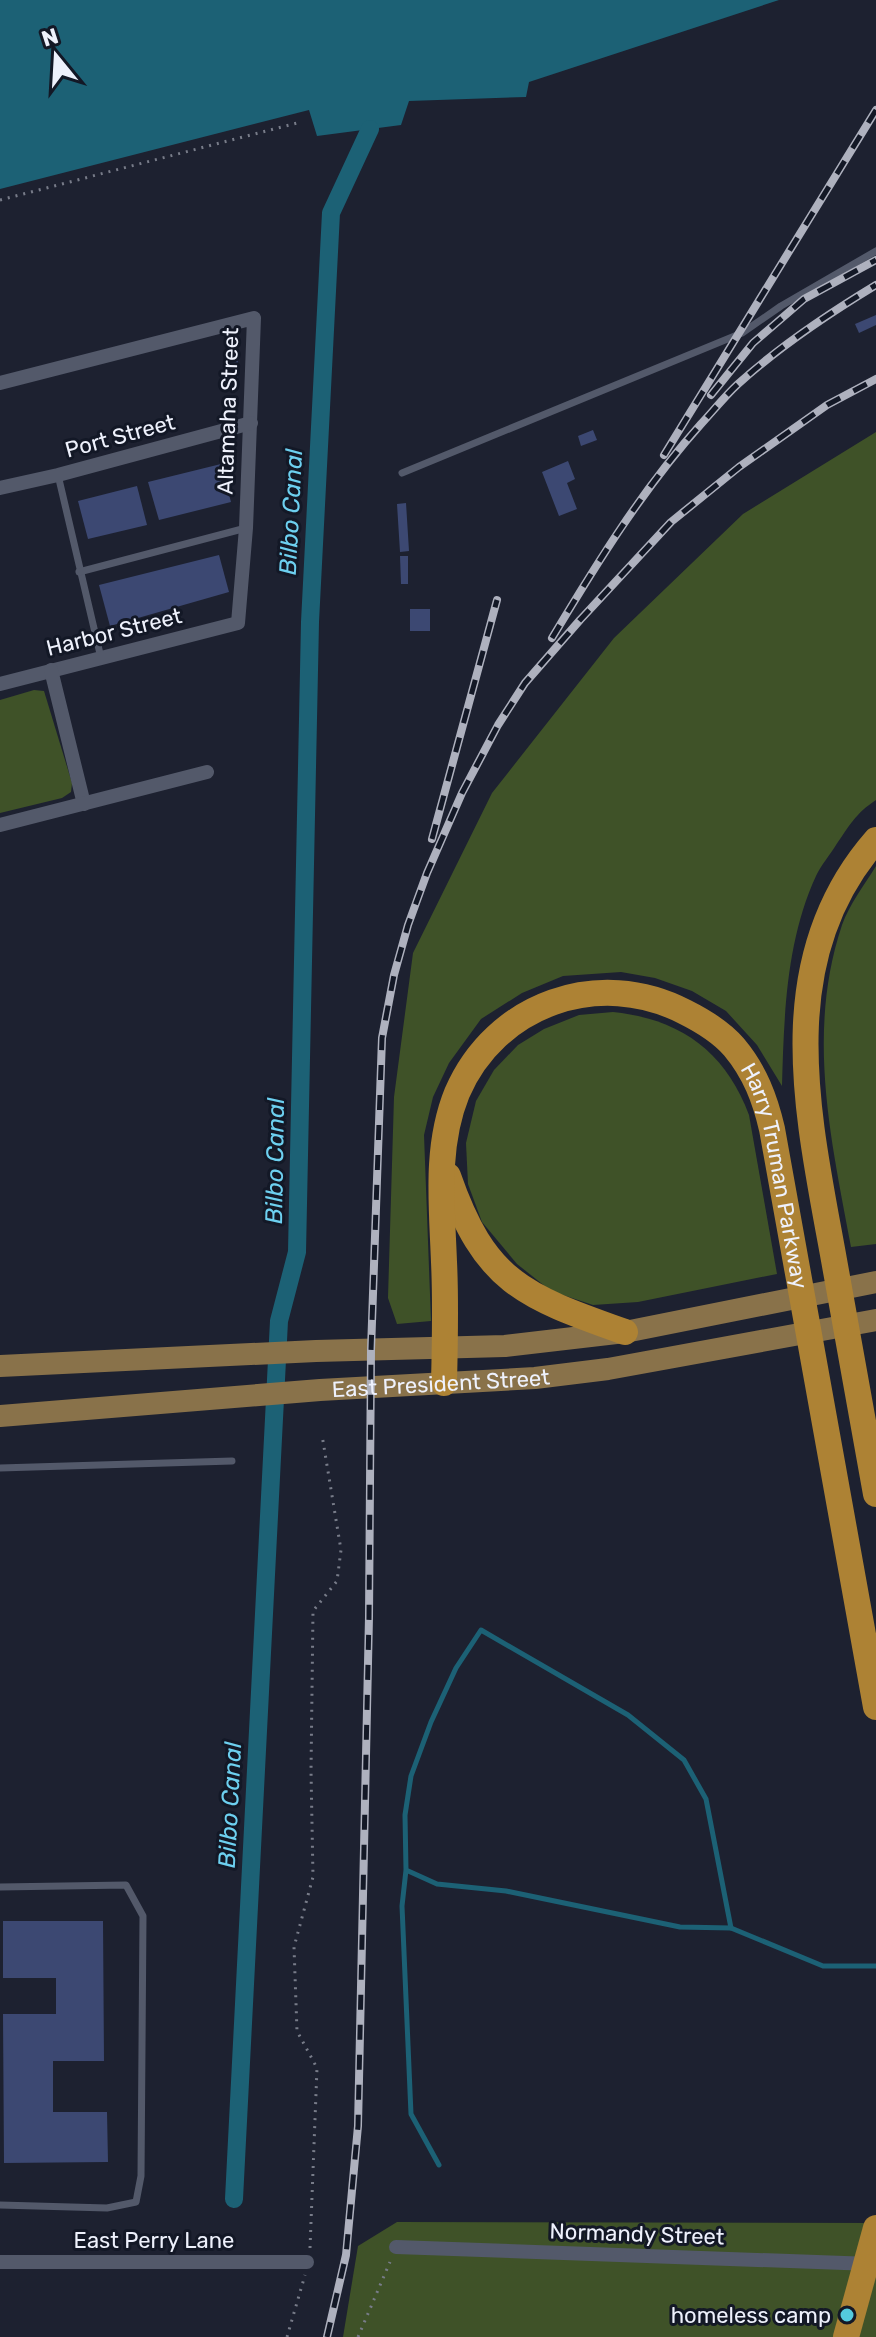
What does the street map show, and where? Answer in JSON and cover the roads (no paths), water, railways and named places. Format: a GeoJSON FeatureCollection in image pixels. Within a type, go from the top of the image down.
{"type":"FeatureCollection","features":[{"type":"Feature","properties":{"kind":"highway","name":"Harry Truman Parkway"},"geometry":{"type":"LineString","coordinates":[[876,840],[841,887],[818,944],[807,1008],[805,1070],[812,1142],[876,1494]]}},
{"type":"Feature","properties":{"kind":"highway","name":"Harry Truman Parkway"},"geometry":{"type":"LineString","coordinates":[[444,1383],[442,1161],[445,1132],[452,1106],[485,1048],[510,1024],[546,1003],[591,992],[639,995],[666,1003],[721,1034],[733,1046],[761,1089],[775,1141],[876,1707]]}},
{"type":"Feature","properties":{"kind":"highway"},"geometry":{"type":"LineString","coordinates":[[442,1161],[470,1231],[490,1261],[509,1279],[558,1308],[625,1332]]}},
{"type":"Feature","properties":{"kind":"highway"},"geometry":{"type":"LineString","coordinates":[[846,2337],[876,2228]]}},
{"type":"Feature","properties":{"kind":"main road","name":"East President Street"},"geometry":{"type":"LineString","coordinates":[[0,1366],[316,1351],[505,1346],[625,1332],[876,1282]]}},
{"type":"Feature","properties":{"kind":"main road","name":"East President Street"},"geometry":{"type":"LineString","coordinates":[[0,1416],[317,1391],[535,1378],[608,1369],[876,1320]]}},
{"type":"Feature","properties":{"kind":"street","name":"Altamaha Street"},"geometry":{"type":"LineString","coordinates":[[0,383],[254,318],[246,528],[238,623]]}},
{"type":"Feature","properties":{"kind":"street","name":"Port Street"},"geometry":{"type":"LineString","coordinates":[[0,488],[251,423]]}},
{"type":"Feature","properties":{"kind":"street","name":"Harbor Street"},"geometry":{"type":"LineString","coordinates":[[0,682],[238,623]]}},
{"type":"Feature","properties":{"kind":"street"},"geometry":{"type":"LineString","coordinates":[[51,670],[84,804]]}},
{"type":"Feature","properties":{"kind":"street"},"geometry":{"type":"LineString","coordinates":[[0,825],[207,772]]}},
{"type":"Feature","properties":{"kind":"street","name":"Normandy Street"},"geometry":{"type":"LineString","coordinates":[[396,2247],[876,2264]]}},
{"type":"Feature","properties":{"kind":"street","name":"East Perry Lane"},"geometry":{"type":"LineString","coordinates":[[0,2262],[307,2262]]}},
{"type":"Feature","properties":{"kind":"lane"},"geometry":{"type":"LineString","coordinates":[[402,473],[742,333],[781,306],[876,251]]}},
{"type":"Feature","properties":{"kind":"lane"},"geometry":{"type":"LineString","coordinates":[[58,475],[101,658]]}},
{"type":"Feature","properties":{"kind":"lane"},"geometry":{"type":"LineString","coordinates":[[79,572],[246,528]]}},
{"type":"Feature","properties":{"kind":"lane"},"geometry":{"type":"LineString","coordinates":[[0,1468],[232,1461]]}},
{"type":"Feature","properties":{"kind":"lane"},"geometry":{"type":"LineString","coordinates":[[0,1887],[126,1885],[143,1916],[143,1931],[141,2176],[136,2202],[107,2208],[0,2205]]}},
{"type":"Feature","properties":{"kind":"water"},"geometry":{"type":"Polygon","coordinates":[[[0,0],[779,0],[529,82],[526,97],[409,101],[401,125],[317,136],[309,110],[0,189],[0,0]]]}},
{"type":"Feature","properties":{"kind":"waterway","name":"Bilbo Canal"},"geometry":{"type":"LineString","coordinates":[[234,2199],[279,1321],[297,1252],[310,622],[331,213],[370,129]]}},
{"type":"Feature","properties":{"kind":"waterway"},"geometry":{"type":"LineString","coordinates":[[406,1870],[437,1884],[506,1891],[680,1927],[731,1928],[706,1799],[684,1760],[628,1715],[481,1630],[456,1668],[431,1722],[411,1776],[405,1815],[406,1870],[402,1906],[411,2114],[439,2165]]}},
{"type":"Feature","properties":{"kind":"waterway"},"geometry":{"type":"LineString","coordinates":[[731,1928],[823,1966],[876,1966]]}},
{"type":"Feature","properties":{"kind":"railway"},"geometry":{"type":"LineString","coordinates":[[664,455],[876,110]]}},
{"type":"Feature","properties":{"kind":"railway"},"geometry":{"type":"LineString","coordinates":[[711,395],[753,343],[804,299],[876,260]]}},
{"type":"Feature","properties":{"kind":"railway"},"geometry":{"type":"LineString","coordinates":[[552,638],[640,501],[724,399],[787,344],[876,285]]}},
{"type":"Feature","properties":{"kind":"railway"},"geometry":{"type":"LineString","coordinates":[[327,2337],[346,2255],[358,2126],[369,1617],[371,1350],[382,1038],[394,975],[408,925],[462,793],[498,725],[525,683],[671,522],[739,467],[827,405],[876,379]]}},
{"type":"Feature","properties":{"kind":"railway"},"geometry":{"type":"LineString","coordinates":[[432,839],[497,600]]}},
{"type":"Feature","properties":{"kind":"place","name":"homeless camp"},"geometry":{"type":"Point","coordinates":[847,2315]}}]}
